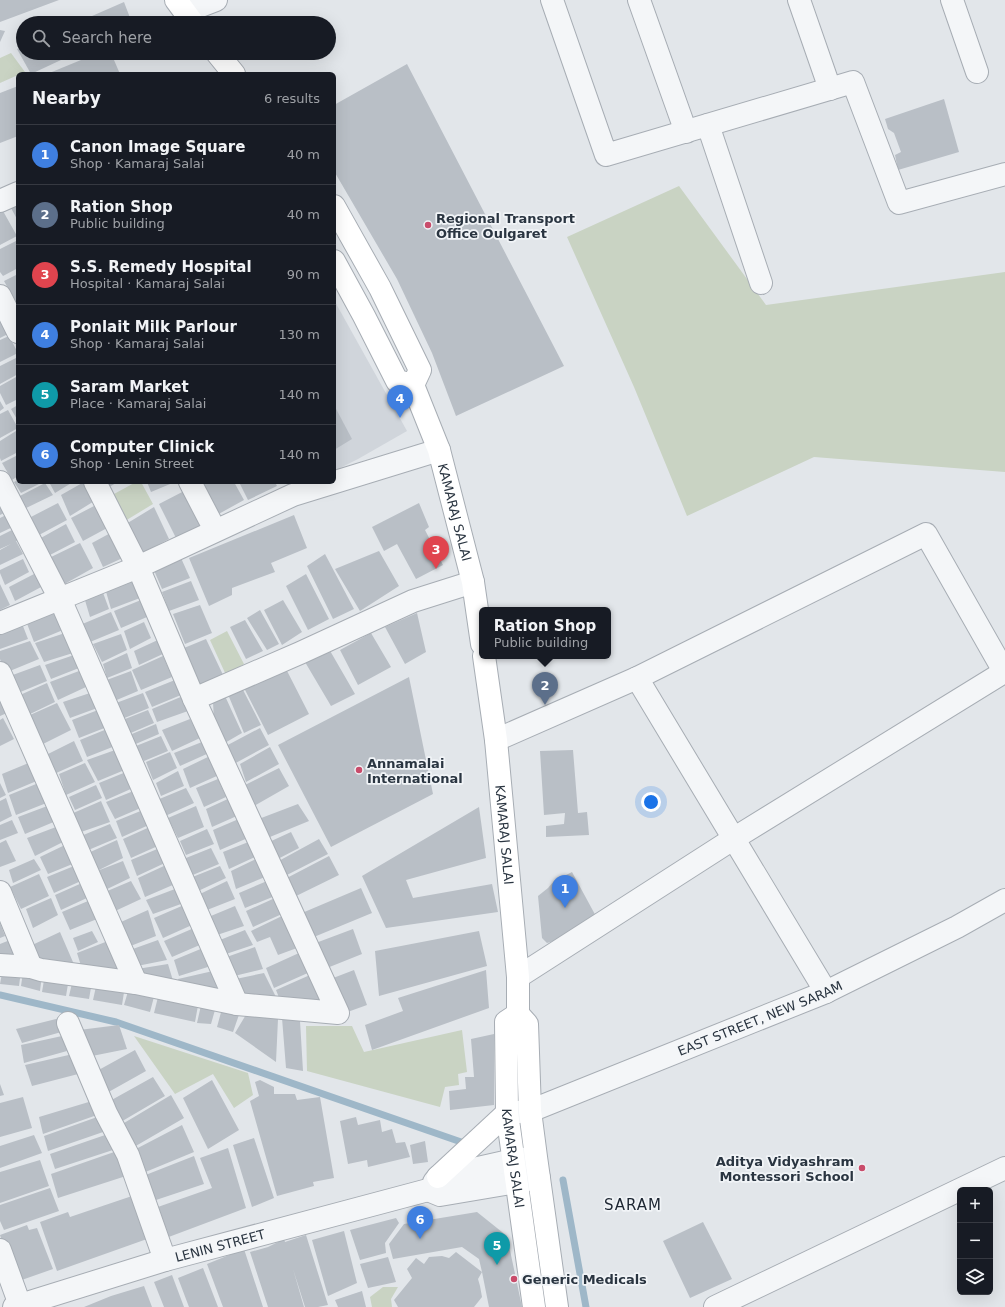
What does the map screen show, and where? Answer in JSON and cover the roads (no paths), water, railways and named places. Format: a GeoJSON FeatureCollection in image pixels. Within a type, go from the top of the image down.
{"type":"FeatureCollection","features":[{"type":"Feature","properties":{"kind":"main road"},"geometry":{"type":"LineString","coordinates":[[223,60],[232,72]]}},
{"type":"Feature","properties":{"kind":"main road"},"geometry":{"type":"LineString","coordinates":[[336,210],[380,288],[420,370],[413,385],[397,381],[336,265]]}},
{"type":"Feature","properties":{"kind":"main road","name":"KAMARAJ SALAI"},"geometry":{"type":"LineString","coordinates":[[413,385],[439,450],[473,582],[479,623]]}},
{"type":"Feature","properties":{"kind":"main road","name":"KAMARAJ SALAI"},"geometry":{"type":"LineString","coordinates":[[484,659],[496,740],[518,977],[518,1014],[527,1024],[530,1111],[557,1307]]}},
{"type":"Feature","properties":{"kind":"main road","name":"KAMARAJ SALAI"},"geometry":{"type":"LineString","coordinates":[[518,1014],[506,1022],[506,1113],[534,1307]]}},
{"type":"Feature","properties":{"kind":"main road"},"geometry":{"type":"LineString","coordinates":[[433,1183],[506,1113]]}},
{"type":"Feature","properties":{"kind":"street"},"geometry":{"type":"LineString","coordinates":[[185,12],[216,0]]}},
{"type":"Feature","properties":{"kind":"street"},"geometry":{"type":"LineString","coordinates":[[552,0],[606,155],[853,82],[899,203],[1005,174]]}},
{"type":"Feature","properties":{"kind":"street"},"geometry":{"type":"LineString","coordinates":[[639,0],[686,132]]}},
{"type":"Feature","properties":{"kind":"street"},"geometry":{"type":"LineString","coordinates":[[799,0],[830,89]]}},
{"type":"Feature","properties":{"kind":"street"},"geometry":{"type":"LineString","coordinates":[[952,0],[977,72]]}},
{"type":"Feature","properties":{"kind":"street"},"geometry":{"type":"LineString","coordinates":[[708,125],[761,283]]}},
{"type":"Feature","properties":{"kind":"street"},"geometry":{"type":"LineString","coordinates":[[0,201],[16,194]]}},
{"type":"Feature","properties":{"kind":"street"},"geometry":{"type":"LineString","coordinates":[[0,296],[16,328]]}},
{"type":"Feature","properties":{"kind":"street"},"geometry":{"type":"LineString","coordinates":[[336,477],[439,450]]}},
{"type":"Feature","properties":{"kind":"street"},"geometry":{"type":"LineString","coordinates":[[0,482],[60,599],[237,1004]]}},
{"type":"Feature","properties":{"kind":"street"},"geometry":{"type":"LineString","coordinates":[[0,965],[31,967],[42,970],[136,983],[237,1004],[338,1013],[194,699],[138,567],[96,484]]}},
{"type":"Feature","properties":{"kind":"street"},"geometry":{"type":"LineString","coordinates":[[191,484],[214,530]]}},
{"type":"Feature","properties":{"kind":"street"},"geometry":{"type":"LineString","coordinates":[[0,624],[138,567],[214,530],[289,489],[308,484]]}},
{"type":"Feature","properties":{"kind":"street"},"geometry":{"type":"LineString","coordinates":[[496,740],[637,678],[926,534],[1005,672],[733,839],[518,977]]}},
{"type":"Feature","properties":{"kind":"street"},"geometry":{"type":"LineString","coordinates":[[194,699],[300,653],[413,601],[473,582]]}},
{"type":"Feature","properties":{"kind":"street"},"geometry":{"type":"LineString","coordinates":[[0,673],[136,983]]}},
{"type":"Feature","properties":{"kind":"street"},"geometry":{"type":"LineString","coordinates":[[637,678],[826,992]]}},
{"type":"Feature","properties":{"kind":"street"},"geometry":{"type":"LineString","coordinates":[[0,892],[31,967]]}},
{"type":"Feature","properties":{"kind":"street","name":"EAST STREET, NEW SARAM"},"geometry":{"type":"LineString","coordinates":[[506,1113],[530,1111],[826,992],[957,927],[1005,900]]}},
{"type":"Feature","properties":{"kind":"street"},"geometry":{"type":"LineString","coordinates":[[68,1023],[106,1113],[128,1155],[165,1260]]}},
{"type":"Feature","properties":{"kind":"street","name":"LENIN STREET"},"geometry":{"type":"LineString","coordinates":[[18,1306],[165,1260],[513,1160],[537,1168]]}},
{"type":"Feature","properties":{"kind":"street"},"geometry":{"type":"LineString","coordinates":[[433,1183],[440,1195],[516,1181],[537,1168]]}},
{"type":"Feature","properties":{"kind":"street"},"geometry":{"type":"LineString","coordinates":[[715,1307],[1005,1168]]}},
{"type":"Feature","properties":{"kind":"street"},"geometry":{"type":"LineString","coordinates":[[0,1250],[18,1306]]}},
{"type":"Feature","properties":{"kind":"waterway"},"geometry":{"type":"LineString","coordinates":[[0,995],[116,1022],[464,1143]]}},
{"type":"Feature","properties":{"kind":"waterway"},"geometry":{"type":"LineString","coordinates":[[563,1180],[586,1307]]}},
{"type":"Feature","properties":{"kind":"place","name":"Regional Transport Office Oulgaret"},"geometry":{"type":"Point","coordinates":[428,225]}},
{"type":"Feature","properties":{"kind":"place","name":"Ponlait Milk Parlour"},"geometry":{"type":"Point","coordinates":[400,418]}},
{"type":"Feature","properties":{"kind":"place","name":"S.S. Remedy Hospital"},"geometry":{"type":"Point","coordinates":[436,569]}},
{"type":"Feature","properties":{"kind":"place","name":"Ration Shop"},"geometry":{"type":"Point","coordinates":[545,705]}},
{"type":"Feature","properties":{"kind":"place","name":"Annamalai International"},"geometry":{"type":"Point","coordinates":[359,770]}},
{"type":"Feature","properties":{"kind":"place","name":"Canon Image Square"},"geometry":{"type":"Point","coordinates":[565,908]}},
{"type":"Feature","properties":{"kind":"place","name":"Aditya Vidyashram Montessori School"},"geometry":{"type":"Point","coordinates":[862,1168]}},
{"type":"Feature","properties":{"kind":"place","name":"Computer Clinick"},"geometry":{"type":"Point","coordinates":[420,1239]}},
{"type":"Feature","properties":{"kind":"place","name":"Saram Market"},"geometry":{"type":"Point","coordinates":[497,1265]}},
{"type":"Feature","properties":{"kind":"place","name":"Generic Medicals"},"geometry":{"type":"Point","coordinates":[514,1279]}},
{"type":"Feature","properties":{"kind":"district","name":"SARAM"},"geometry":{"type":"Point","coordinates":[633,1205]}}]}
